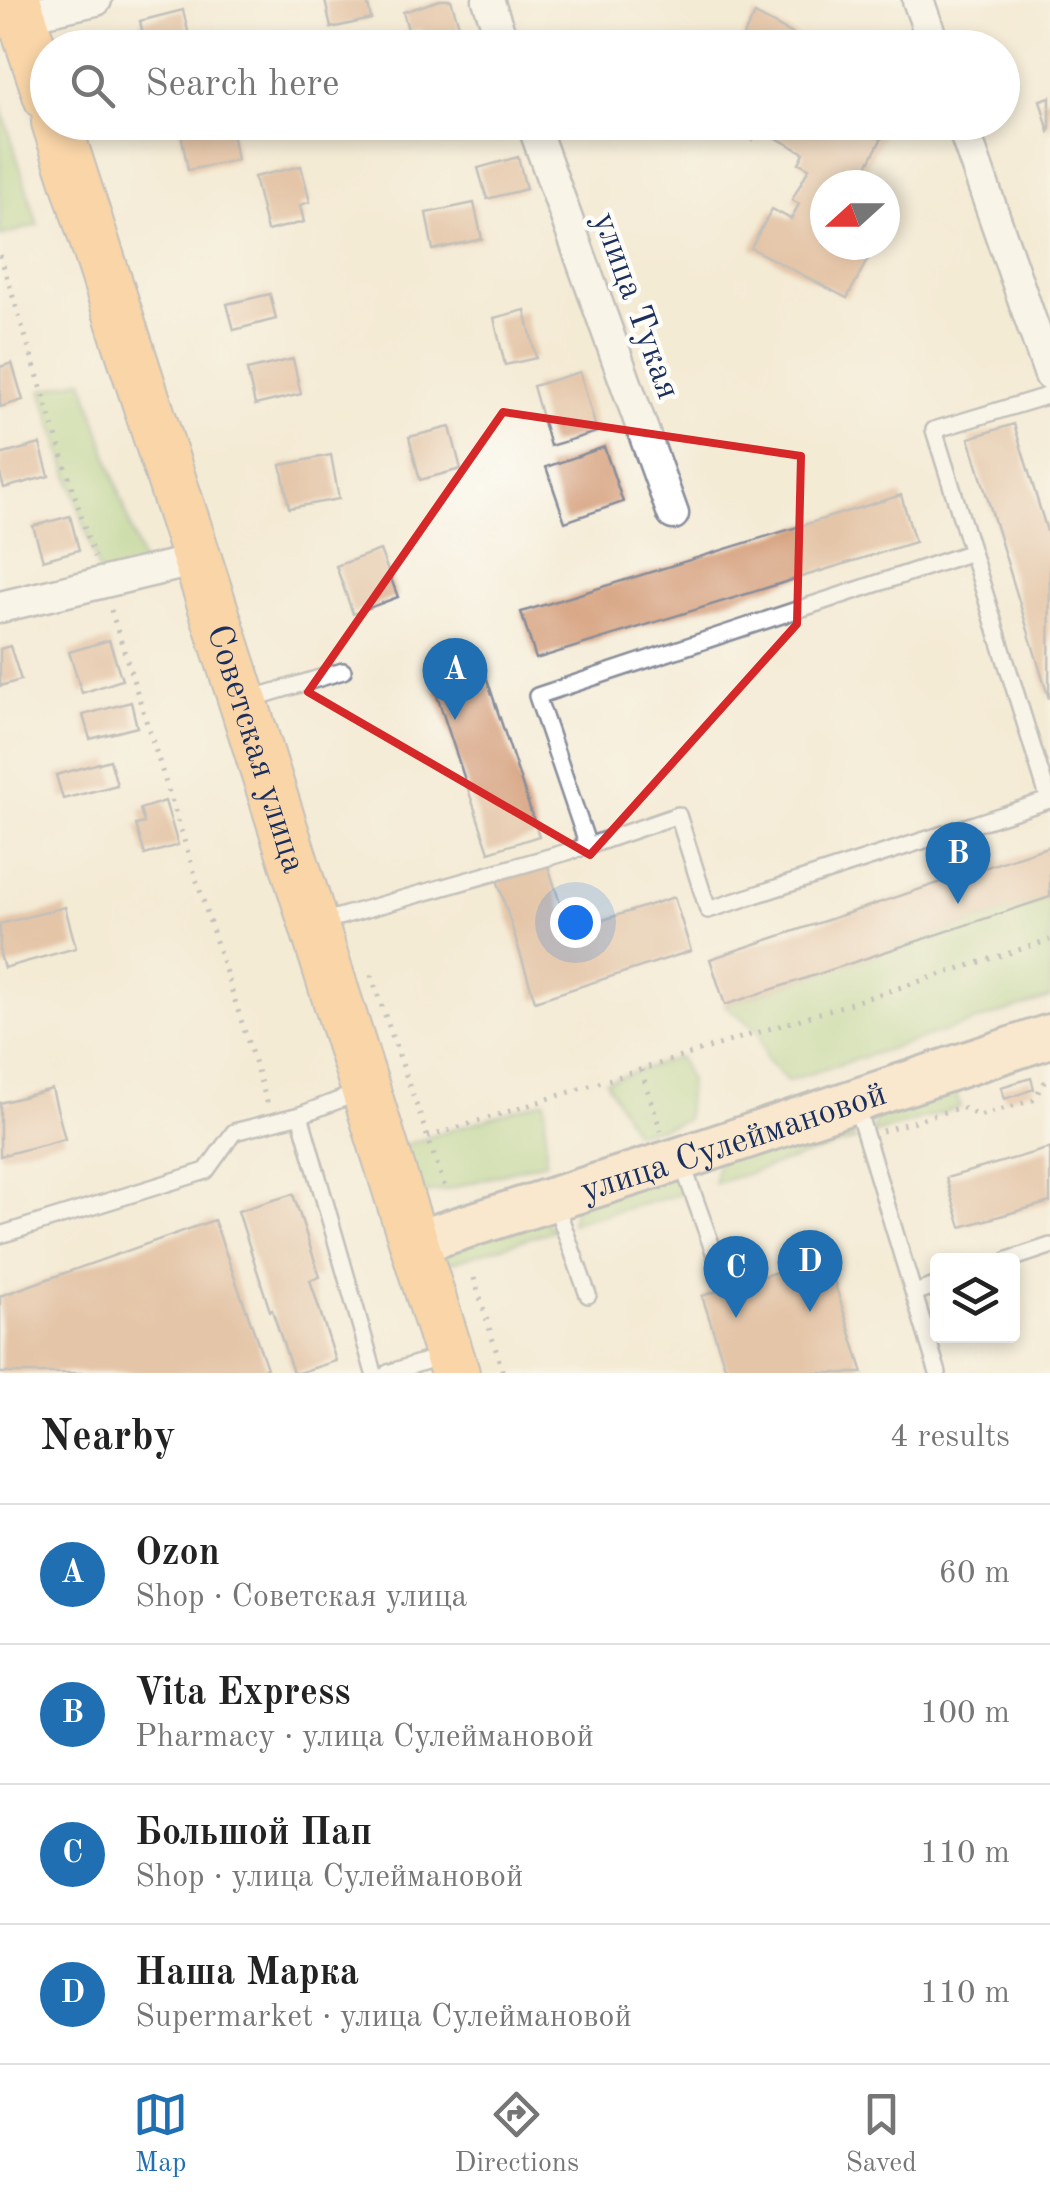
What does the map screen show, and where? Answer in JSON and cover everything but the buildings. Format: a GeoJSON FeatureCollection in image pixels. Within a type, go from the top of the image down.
{"type":"FeatureCollection","features":[{"type":"Feature","properties":{"kind":"main road"},"geometry":{"type":"LineString","coordinates":[[12,12],[30,55]]}},
{"type":"Feature","properties":{"kind":"main road","name":"Советская улица"},"geometry":{"type":"LineString","coordinates":[[62,140],[452,1363]]}},
{"type":"Feature","properties":{"kind":"street"},"geometry":{"type":"LineString","coordinates":[[12,12],[96,0]]}},
{"type":"Feature","properties":{"kind":"street"},"geometry":{"type":"LineString","coordinates":[[488,0],[499,30]]}},
{"type":"Feature","properties":{"kind":"street"},"geometry":{"type":"LineString","coordinates":[[918,0],[929,30]]}},
{"type":"Feature","properties":{"kind":"street","name":"улица Тукая"},"geometry":{"type":"LineString","coordinates":[[538,140],[673,514]]}},
{"type":"Feature","properties":{"kind":"street"},"geometry":{"type":"LineString","coordinates":[[968,140],[1050,375]]}},
{"type":"Feature","properties":{"kind":"street"},"geometry":{"type":"LineString","coordinates":[[0,607],[197,560]]}},
{"type":"Feature","properties":{"kind":"street","name":"улица Сулеймановой"},"geometry":{"type":"LineString","coordinates":[[414,1243],[676,1161],[860,1119],[1050,1036]]}},
{"type":"Feature","properties":{"kind":"lane"},"geometry":{"type":"LineString","coordinates":[[312,924],[588,846],[678,815],[708,910],[1049,800],[934,430],[1050,395]]}},
{"type":"Feature","properties":{"kind":"lane"},"geometry":{"type":"LineString","coordinates":[[588,846],[536,696],[972,552]]}},
{"type":"Feature","properties":{"kind":"lane"},"geometry":{"type":"LineString","coordinates":[[243,701],[343,671]]}},
{"type":"Feature","properties":{"kind":"lane"},"geometry":{"type":"LineString","coordinates":[[0,1235],[206,1171],[234,1132],[300,1115],[365,1090]]}},
{"type":"Feature","properties":{"kind":"lane"},"geometry":{"type":"LineString","coordinates":[[300,1115],[374,1373]]}},
{"type":"Feature","properties":{"kind":"lane"},"geometry":{"type":"LineString","coordinates":[[860,1119],[938,1373]]}},
{"type":"Feature","properties":{"kind":"lane"},"geometry":{"type":"LineString","coordinates":[[676,1161],[720,1269]]}},
{"type":"Feature","properties":{"kind":"lane"},"geometry":{"type":"LineString","coordinates":[[554,1199],[588,1295]]}},
{"type":"Feature","properties":{"kind":"lane"},"geometry":{"type":"LineString","coordinates":[[1020,1256],[1050,1246]]}},
{"type":"Feature","properties":{"kind":"lane"},"geometry":{"type":"LineString","coordinates":[[914,1293],[930,1287]]}},
{"type":"Feature","properties":{"kind":"lane"},"geometry":{"type":"LineString","coordinates":[[388,1373],[452,1363]]}},
{"type":"Feature","properties":{"kind":"path"},"geometry":{"type":"LineString","coordinates":[[0,255],[274,1122]]}},
{"type":"Feature","properties":{"kind":"path"},"geometry":{"type":"LineString","coordinates":[[446,1190],[428,1137],[1050,940]]}},
{"type":"Feature","properties":{"kind":"path"},"geometry":{"type":"LineString","coordinates":[[641,1070],[676,1161]]}},
{"type":"Feature","properties":{"kind":"path"},"geometry":{"type":"LineString","coordinates":[[860,1119],[961,1107],[979,1116],[1034,1100],[1044,1083],[1050,1081]]}},
{"type":"Feature","properties":{"kind":"path"},"geometry":{"type":"LineString","coordinates":[[474,1278],[503,1373]]}},
{"type":"Feature","properties":{"kind":"highlighted area"},"geometry":{"type":"Polygon","coordinates":[[[503,412],[801,456],[797,624],[590,855],[308,692],[503,412]]]}},
{"type":"Feature","properties":{"kind":"green space"},"geometry":{"type":"Polygon","coordinates":[[[0,102],[38,225],[0,236],[0,102]]]}},
{"type":"Feature","properties":{"kind":"green space"},"geometry":{"type":"Polygon","coordinates":[[[83,379],[145,572],[102,582],[42,390],[83,379]]]}},
{"type":"Feature","properties":{"kind":"green space"},"geometry":{"type":"Polygon","coordinates":[[[1050,897],[1050,998],[787,1081],[766,1059],[759,1032],[725,1005],[1050,897]]]}},
{"type":"Feature","properties":{"kind":"green space"},"geometry":{"type":"Polygon","coordinates":[[[679,1057],[689,1081],[686,1120],[634,1132],[606,1081],[679,1057]]]}},
{"type":"Feature","properties":{"kind":"green space"},"geometry":{"type":"Polygon","coordinates":[[[953,1086],[961,1107],[873,1134],[877,1109],[953,1086]]]}},
{"type":"Feature","properties":{"kind":"green space"},"geometry":{"type":"Polygon","coordinates":[[[545,1100],[546,1161],[446,1190],[425,1193],[412,1181],[398,1147],[545,1100]]]}},
{"type":"Feature","properties":{"kind":"green space"},"geometry":{"type":"Polygon","coordinates":[[[836,1118],[855,1140],[714,1184],[718,1156],[836,1118]]]}},
{"type":"Feature","properties":{"kind":"green space"},"geometry":{"type":"Polygon","coordinates":[[[675,1168],[693,1191],[571,1223],[575,1202],[675,1168]]]}},
{"type":"Feature","properties":{"kind":"green space"},"geometry":{"type":"Polygon","coordinates":[[[537,1215],[554,1230],[444,1265],[448,1249],[537,1215]]]}},
{"type":"Feature","properties":{"kind":"place","name":"Ozon"},"geometry":{"type":"Point","coordinates":[455,720]}},
{"type":"Feature","properties":{"kind":"place","name":"Vita Express"},"geometry":{"type":"Point","coordinates":[958,904]}},
{"type":"Feature","properties":{"kind":"place","name":"Наша Марка"},"geometry":{"type":"Point","coordinates":[810,1312]}},
{"type":"Feature","properties":{"kind":"place","name":"Большой Пап"},"geometry":{"type":"Point","coordinates":[736,1318]}}]}
